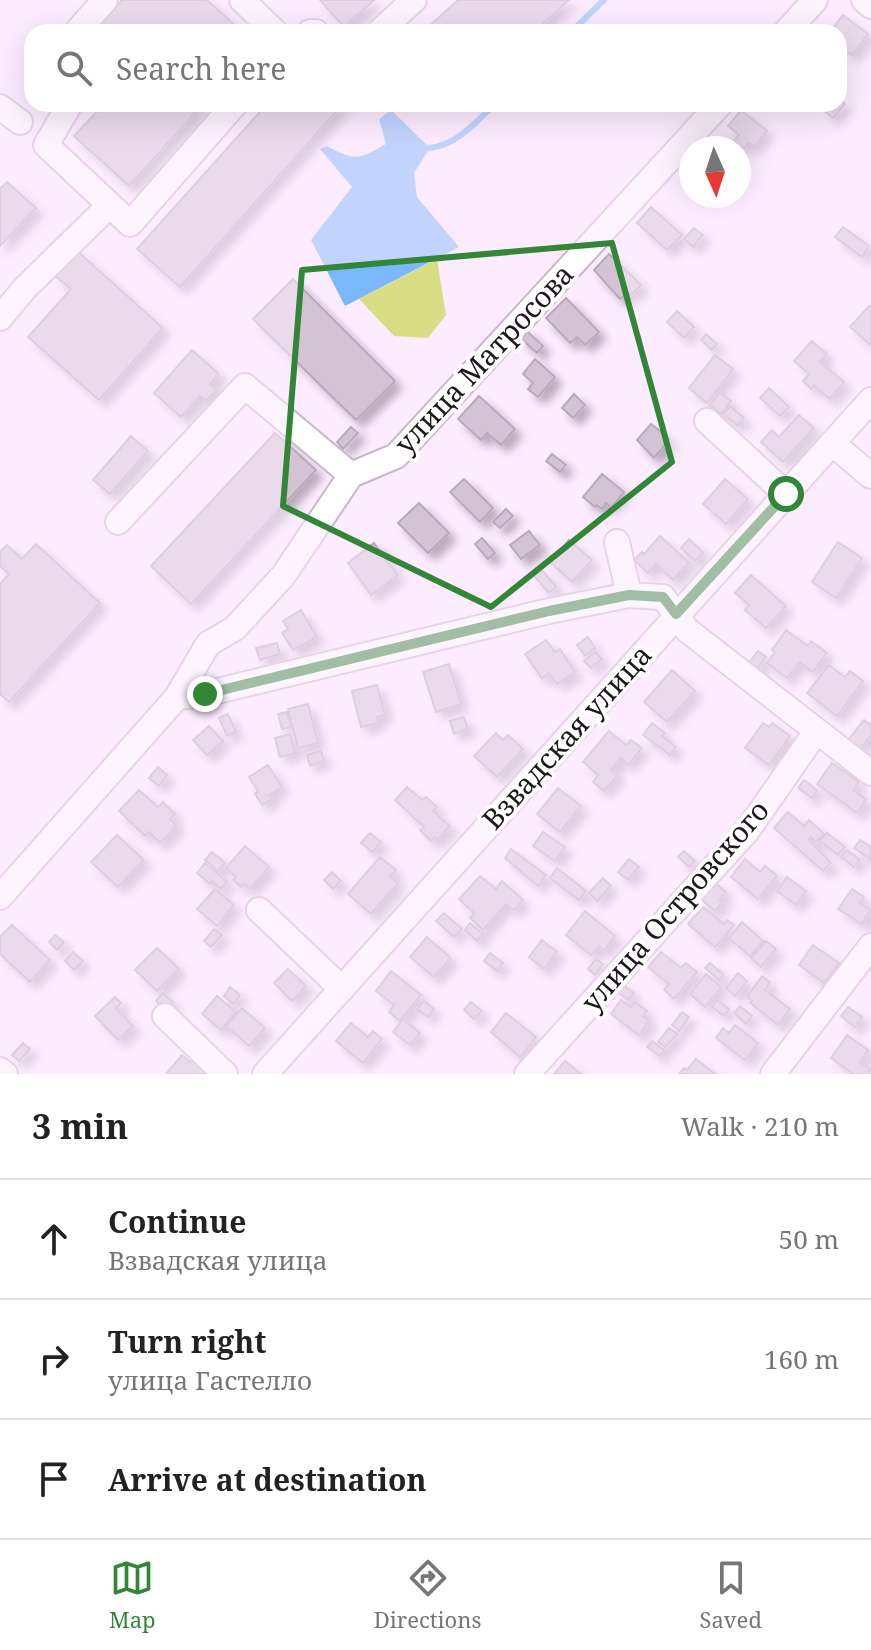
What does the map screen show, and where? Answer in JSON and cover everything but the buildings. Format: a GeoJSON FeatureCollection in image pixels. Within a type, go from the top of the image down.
{"type":"FeatureCollection","features":[{"type":"Feature","properties":{"kind":"street"},"geometry":{"type":"LineString","coordinates":[[83,24],[105,0]]}},
{"type":"Feature","properties":{"kind":"street"},"geometry":{"type":"LineString","coordinates":[[242,0],[267,24]]}},
{"type":"Feature","properties":{"kind":"street"},"geometry":{"type":"LineString","coordinates":[[388,24],[414,0]]}},
{"type":"Feature","properties":{"kind":"street"},"geometry":{"type":"LineString","coordinates":[[793,24],[815,0]]}},
{"type":"Feature","properties":{"kind":"street"},"geometry":{"type":"LineString","coordinates":[[864,0],[871,6]]}},
{"type":"Feature","properties":{"kind":"street"},"geometry":{"type":"LineString","coordinates":[[0,107],[20,122]]}},
{"type":"Feature","properties":{"kind":"street"},"geometry":{"type":"LineString","coordinates":[[65,112],[46,145],[130,224],[228,112]]}},
{"type":"Feature","properties":{"kind":"street","name":"улица Матросова"},"geometry":{"type":"LineString","coordinates":[[351,475],[396,456],[713,112]]}},
{"type":"Feature","properties":{"kind":"street"},"geometry":{"type":"LineString","coordinates":[[0,318],[46,266],[110,205]]}},
{"type":"Feature","properties":{"kind":"street"},"geometry":{"type":"LineString","coordinates":[[0,897],[177,697],[208,644],[235,628],[283,576],[351,475],[245,386],[118,522]]}},
{"type":"Feature","properties":{"kind":"street","name":"Взвадская улица"},"geometry":{"type":"LineString","coordinates":[[265,1074],[871,400]]}},
{"type":"Feature","properties":{"kind":"street"},"geometry":{"type":"LineString","coordinates":[[707,421],[786,494]]}},
{"type":"Feature","properties":{"kind":"street"},"geometry":{"type":"LineString","coordinates":[[832,443],[871,476]]}},
{"type":"Feature","properties":{"kind":"street"},"geometry":{"type":"LineString","coordinates":[[617,542],[629,595]]}},
{"type":"Feature","properties":{"kind":"street"},"geometry":{"type":"LineString","coordinates":[[177,697],[205,694],[549,611],[629,595],[663,597],[687,630],[871,773]]}},
{"type":"Feature","properties":{"kind":"street","name":"улица Островского"},"geometry":{"type":"LineString","coordinates":[[527,1074],[747,831],[816,732]]}},
{"type":"Feature","properties":{"kind":"street"},"geometry":{"type":"LineString","coordinates":[[259,910],[342,989]]}},
{"type":"Feature","properties":{"kind":"street"},"geometry":{"type":"LineString","coordinates":[[773,1074],[871,946]]}},
{"type":"Feature","properties":{"kind":"street"},"geometry":{"type":"LineString","coordinates":[[165,1016],[225,1074]]}},
{"type":"Feature","properties":{"kind":"street"},"geometry":{"type":"LineString","coordinates":[[0,1070],[5,1074]]}},
{"type":"Feature","properties":{"kind":"highlighted area"},"geometry":{"type":"Polygon","coordinates":[[[612,243],[672,462],[491,607],[283,506],[302,270],[612,243]]]}},
{"type":"Feature","properties":{"kind":"green space"},"geometry":{"type":"Polygon","coordinates":[[[437,259],[446,315],[428,338],[394,336],[359,299],[437,259]]]}},
{"type":"Feature","properties":{"kind":"water"},"geometry":{"type":"Polygon","coordinates":[[[393,112],[430,148],[414,173],[417,197],[459,247],[345,306],[311,240],[352,187],[320,149],[327,146],[344,155],[357,157],[377,149],[386,144],[379,119],[393,112]]]}},
{"type":"Feature","properties":{"kind":"waterway"},"geometry":{"type":"LineString","coordinates":[[579,24],[604,0]]}},
{"type":"Feature","properties":{"kind":"waterway"},"geometry":{"type":"LineString","coordinates":[[430,148],[457,138],[487,112]]}},
{"type":"Feature","properties":{"kind":"route"},"geometry":{"type":"LineString","coordinates":[[205,694],[549,611],[629,595],[663,597],[676,614],[786,494]]}}]}
